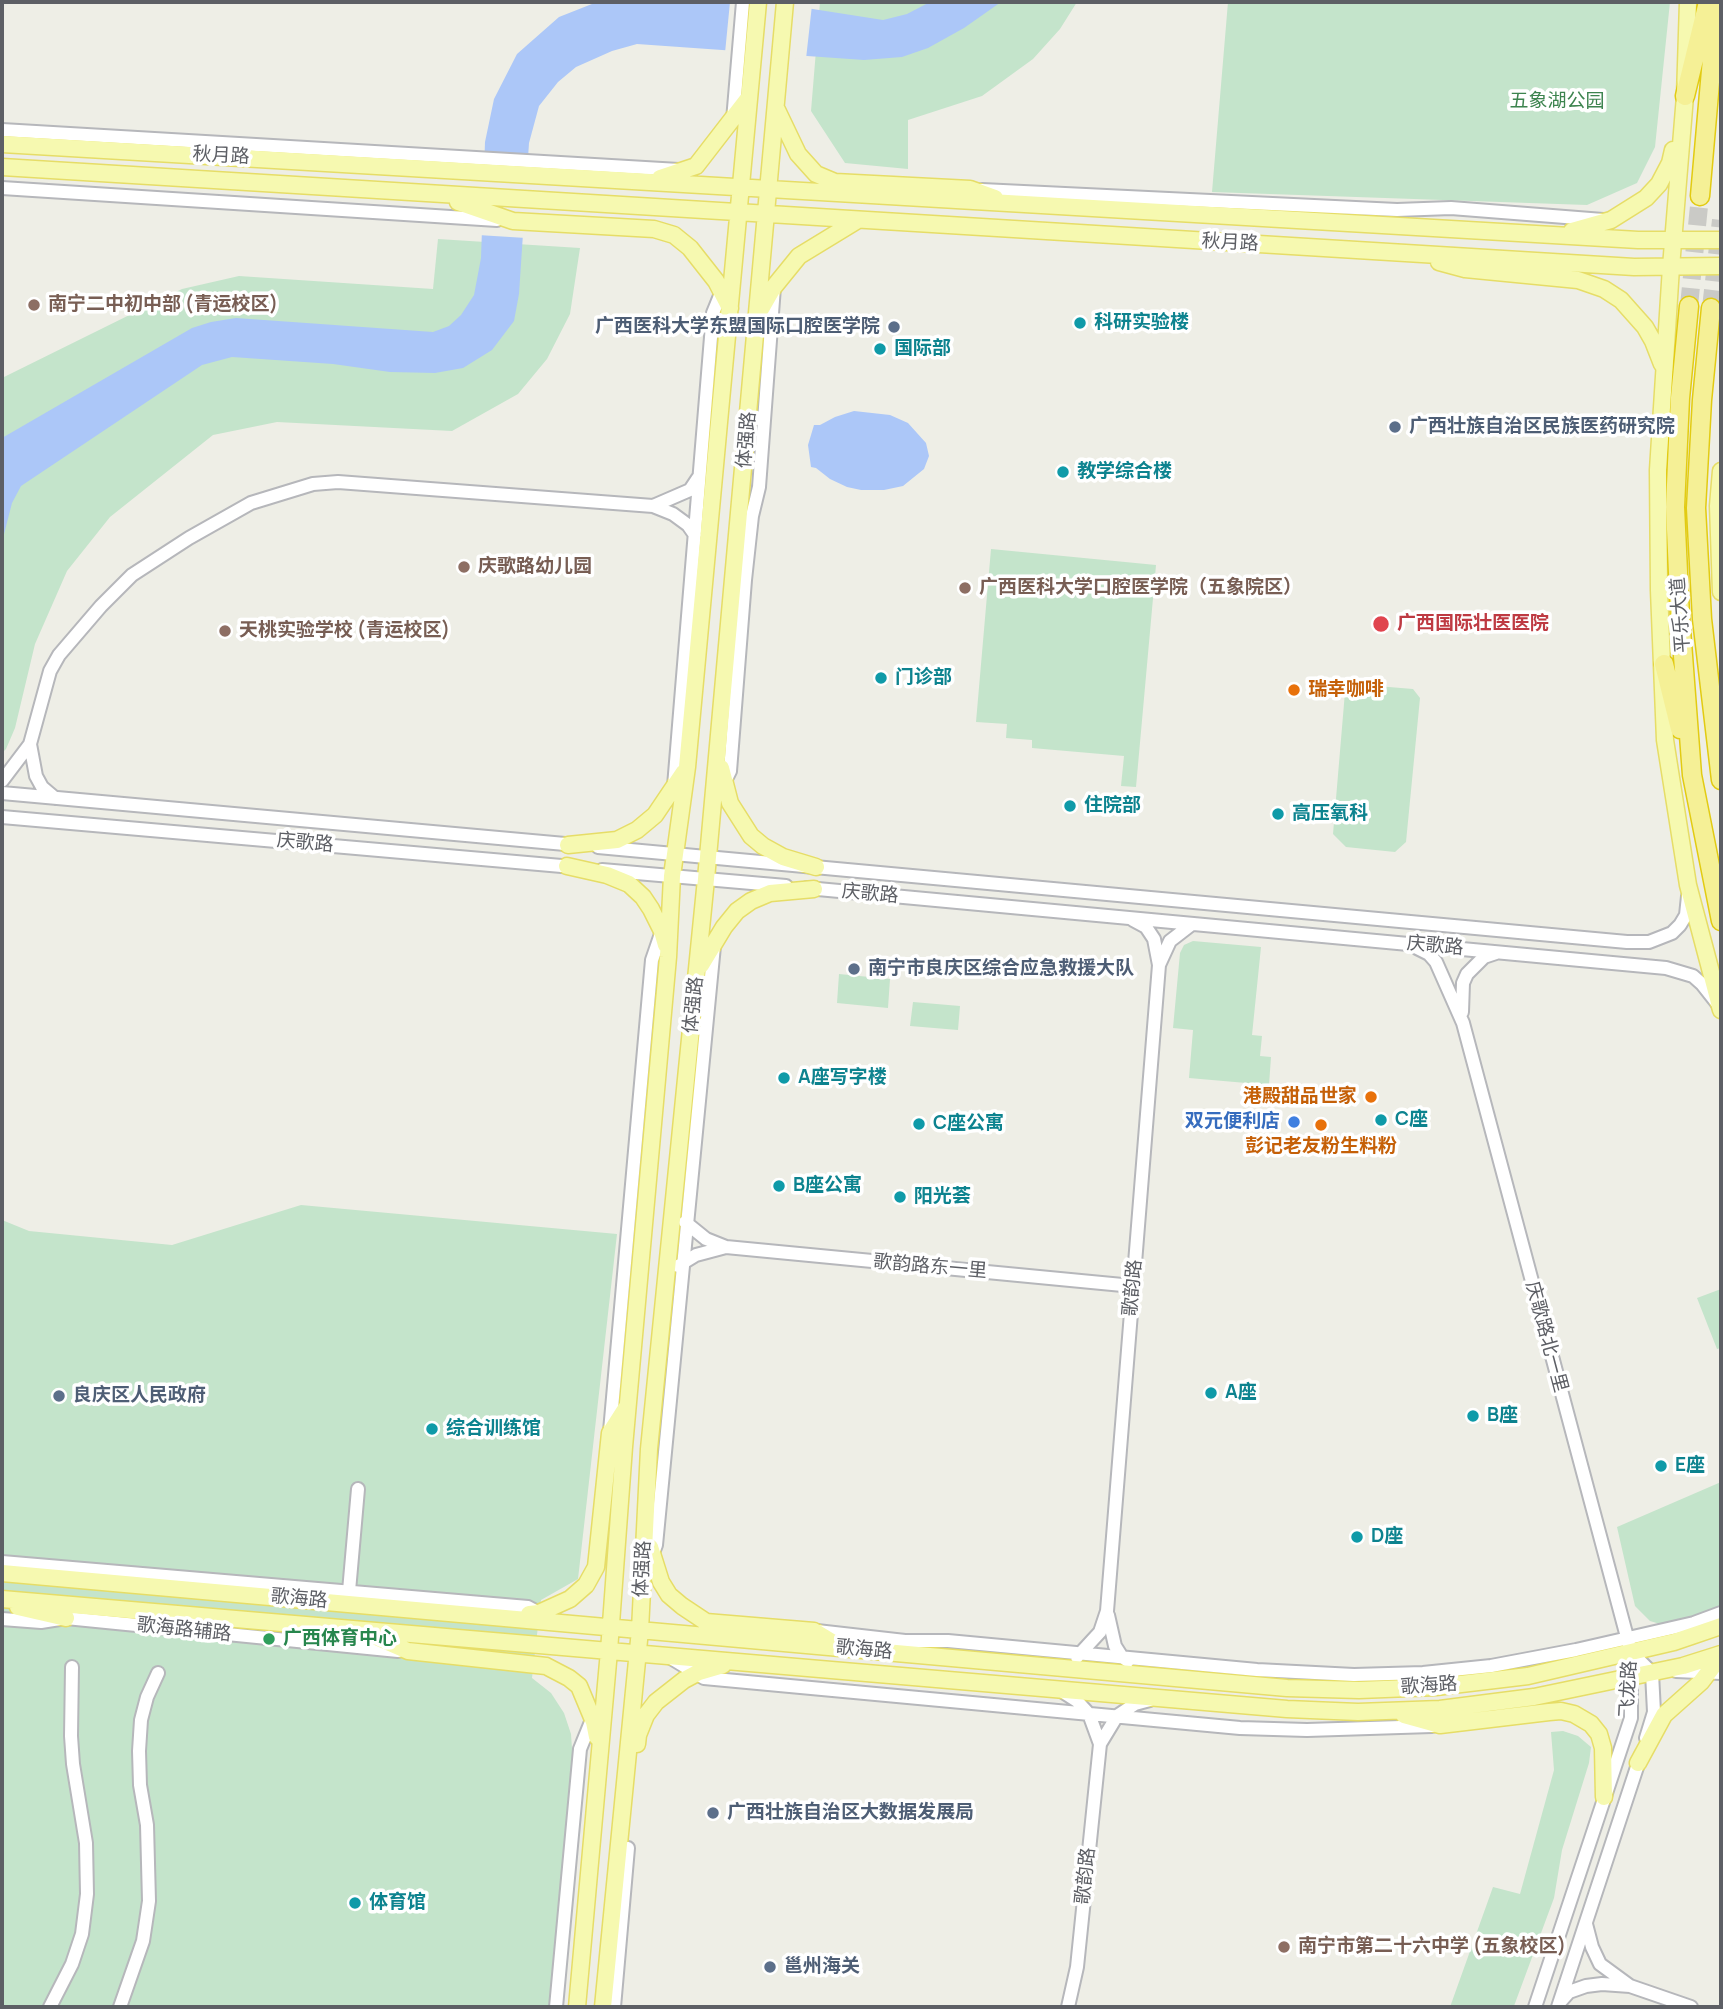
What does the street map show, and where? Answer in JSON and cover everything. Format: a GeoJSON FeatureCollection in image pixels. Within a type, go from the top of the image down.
{"type":"FeatureCollection","features":[{"type":"Feature","properties":{"kind":"highway"},"geometry":{"type":"LineString","coordinates":[[1685,96],[1708,2]]}},
{"type":"Feature","properties":{"kind":"highway"},"geometry":{"type":"LineString","coordinates":[[1700,196],[1717,2]]}},
{"type":"Feature","properties":{"kind":"highway","name":"平乐大道"},"geometry":{"type":"LineString","coordinates":[[1689,306],[1680,398],[1675,507],[1680,616],[1692,775],[1721,921]]}},
{"type":"Feature","properties":{"kind":"highway","name":"平乐大道"},"geometry":{"type":"LineString","coordinates":[[1711,308],[1696,508],[1702,619],[1720,774]]}},
{"type":"Feature","properties":{"kind":"highway"},"geometry":{"type":"LineString","coordinates":[[1664,664],[1692,775]]}},
{"type":"Feature","properties":{"kind":"highway"},"geometry":{"type":"LineString","coordinates":[[1720,774],[1721,724]]}},
{"type":"Feature","properties":{"kind":"main road","name":"体强路"},"geometry":{"type":"LineString","coordinates":[[577,2007],[668,957],[672,876],[687,767],[741,188],[742,97],[758,2]]}},
{"type":"Feature","properties":{"kind":"main road","name":"体强路"},"geometry":{"type":"LineString","coordinates":[[603,2007],[640,1630],[649,1449],[718,757],[785,2]]}},
{"type":"Feature","properties":{"kind":"main road"},"geometry":{"type":"LineString","coordinates":[[1688,2],[1685,96],[1664,371],[1657,534],[1665,740],[1688,885],[1721,1010]]}},
{"type":"Feature","properties":{"kind":"main road"},"geometry":{"type":"LineString","coordinates":[[1556,235],[1611,220],[1646,198],[1659,184],[1671,163],[1685,96]]}},
{"type":"Feature","properties":{"kind":"main road"},"geometry":{"type":"LineString","coordinates":[[643,182],[696,166],[733,120],[742,97]]}},
{"type":"Feature","properties":{"kind":"main road"},"geometry":{"type":"LineString","coordinates":[[776,103],[798,154],[816,174],[835,182],[970,189],[1014,204]]}},
{"type":"Feature","properties":{"kind":"main road","name":"秋月路"},"geometry":{"type":"LineString","coordinates":[[2,144],[440,162],[591,172],[643,182],[769,190],[1556,235],[1721,240]]}},
{"type":"Feature","properties":{"kind":"main road","name":"秋月路"},"geometry":{"type":"LineString","coordinates":[[2,167],[1634,267],[1721,266]]}},
{"type":"Feature","properties":{"kind":"main road"},"geometry":{"type":"LineString","coordinates":[[439,195],[513,221],[654,229],[674,235],[690,248],[716,281],[730,308]]}},
{"type":"Feature","properties":{"kind":"main road"},"geometry":{"type":"LineString","coordinates":[[1032,231],[1034,205]]}},
{"type":"Feature","properties":{"kind":"main road"},"geometry":{"type":"LineString","coordinates":[[758,314],[775,286],[799,256],[859,220]]}},
{"type":"Feature","properties":{"kind":"main road"},"geometry":{"type":"LineString","coordinates":[[1410,254],[1465,269],[1577,280],[1604,289],[1620,300],[1645,327],[1664,371]]}},
{"type":"Feature","properties":{"kind":"main road"},"geometry":{"type":"LineString","coordinates":[[1721,471],[1718,506],[1721,592]]}},
{"type":"Feature","properties":{"kind":"main road"},"geometry":{"type":"LineString","coordinates":[[718,757],[736,815],[751,836],[783,857],[816,867]]}},
{"type":"Feature","properties":{"kind":"main road"},"geometry":{"type":"LineString","coordinates":[[568,845],[617,840],[637,830],[655,815],[687,767]]}},
{"type":"Feature","properties":{"kind":"main road"},"geometry":{"type":"LineString","coordinates":[[566,866],[607,875],[629,884],[643,897],[662,931],[668,957]]}},
{"type":"Feature","properties":{"kind":"main road"},"geometry":{"type":"LineString","coordinates":[[697,973],[714,941],[737,911],[770,893],[814,889]]}},
{"type":"Feature","properties":{"kind":"main road"},"geometry":{"type":"LineString","coordinates":[[505,1617],[539,1613],[570,1599],[586,1585],[596,1567],[610,1433],[628,1406]]}},
{"type":"Feature","properties":{"kind":"main road"},"geometry":{"type":"LineString","coordinates":[[645,1524],[652,1556],[661,1582],[669,1595],[706,1622],[814,1631],[842,1648]]}},
{"type":"Feature","properties":{"kind":"main road","name":"歌海路"},"geometry":{"type":"LineString","coordinates":[[2,1573],[1287,1688],[1359,1690],[1436,1687],[1528,1676],[1630,1645],[1674,1642],[1721,1626]]}},
{"type":"Feature","properties":{"kind":"main road"},"geometry":{"type":"LineString","coordinates":[[2,1601],[66,1618]]}},
{"type":"Feature","properties":{"kind":"main road","name":"歌海路"},"geometry":{"type":"LineString","coordinates":[[2,1601],[1287,1709],[1358,1712],[1440,1709],[1534,1697],[1721,1655]]}},
{"type":"Feature","properties":{"kind":"main road"},"geometry":{"type":"LineString","coordinates":[[359,1630],[408,1651],[546,1667],[569,1678],[579,1686],[593,1717],[600,1752]]}},
{"type":"Feature","properties":{"kind":"main road"},"geometry":{"type":"LineString","coordinates":[[1638,1763],[1664,1715],[1715,1673],[1721,1655]]}},
{"type":"Feature","properties":{"kind":"main road"},"geometry":{"type":"LineString","coordinates":[[615,1881],[628,1848],[638,1735],[646,1715],[668,1691],[697,1673],[716,1665],[746,1662]]}},
{"type":"Feature","properties":{"kind":"main road"},"geometry":{"type":"LineString","coordinates":[[1388,1711],[1440,1726],[1549,1712],[1574,1714],[1591,1724],[1599,1734],[1604,1748],[1604,1797]]}},
{"type":"Feature","properties":{"kind":"street"},"geometry":{"type":"LineString","coordinates":[[742,97],[743,2]]}},
{"type":"Feature","properties":{"kind":"street"},"geometry":{"type":"LineString","coordinates":[[2,130],[440,162]]}},
{"type":"Feature","properties":{"kind":"street"},"geometry":{"type":"LineString","coordinates":[[591,172],[685,170]]}},
{"type":"Feature","properties":{"kind":"street"},"geometry":{"type":"LineString","coordinates":[[2,188],[513,221]]}},
{"type":"Feature","properties":{"kind":"street"},"geometry":{"type":"LineString","coordinates":[[970,189],[1397,210],[1451,208],[1611,220]]}},
{"type":"Feature","properties":{"kind":"street"},"geometry":{"type":"LineString","coordinates":[[674,788],[713,313],[734,260]]}},
{"type":"Feature","properties":{"kind":"street"},"geometry":{"type":"LineString","coordinates":[[713,806],[730,771],[745,580],[758,487],[775,286]]}},
{"type":"Feature","properties":{"kind":"street"},"geometry":{"type":"LineString","coordinates":[[653,506],[690,491],[698,478]]}},
{"type":"Feature","properties":{"kind":"street"},"geometry":{"type":"LineString","coordinates":[[2,781],[30,744],[50,671],[58,655],[132,575],[189,538],[251,503],[313,484],[338,482],[653,506],[673,514],[688,525],[695,535]]}},
{"type":"Feature","properties":{"kind":"street"},"geometry":{"type":"LineString","coordinates":[[30,744],[36,776],[55,798]]}},
{"type":"Feature","properties":{"kind":"street","name":"庆歌路"},"geometry":{"type":"LineString","coordinates":[[2,793],[1627,942],[1649,942],[1672,933],[1681,925],[1686,915],[1688,885]]}},
{"type":"Feature","properties":{"kind":"street","name":"庆歌路"},"geometry":{"type":"LineString","coordinates":[[2,817],[566,866],[1666,968],[1693,976],[1721,1010]]}},
{"type":"Feature","properties":{"kind":"street"},"geometry":{"type":"LineString","coordinates":[[880,895],[882,873]]}},
{"type":"Feature","properties":{"kind":"street"},"geometry":{"type":"LineString","coordinates":[[610,1433],[652,960],[670,908]]}},
{"type":"Feature","properties":{"kind":"street","name":"歌韵路"},"geometry":{"type":"LineString","coordinates":[[1058,1667],[1081,1654],[1100,1632],[1107,1611],[1159,965],[1150,932],[1141,923],[1126,918]]}},
{"type":"Feature","properties":{"kind":"street","name":"歌韵路"},"geometry":{"type":"LineString","coordinates":[[1159,965],[1170,941],[1192,924]]}},
{"type":"Feature","properties":{"kind":"street"},"geometry":{"type":"LineString","coordinates":[[642,1581],[656,1545],[714,941]]}},
{"type":"Feature","properties":{"kind":"street"},"geometry":{"type":"LineString","coordinates":[[1625,964],[1627,942]]}},
{"type":"Feature","properties":{"kind":"street","name":"庆歌路北一里"},"geometry":{"type":"LineString","coordinates":[[1408,944],[1429,954],[1436,962],[1463,1023],[1630,1645]]}},
{"type":"Feature","properties":{"kind":"street","name":"庆歌路北一里"},"geometry":{"type":"LineString","coordinates":[[1463,1023],[1461,998],[1467,974],[1484,957],[1498,952]]}},
{"type":"Feature","properties":{"kind":"street","name":"歌韵路东一里"},"geometry":{"type":"LineString","coordinates":[[673,1208],[687,1224],[706,1238],[726,1247],[1133,1286]]}},
{"type":"Feature","properties":{"kind":"street","name":"歌韵路东一里"},"geometry":{"type":"LineString","coordinates":[[666,1275],[696,1255],[726,1247]]}},
{"type":"Feature","properties":{"kind":"street"},"geometry":{"type":"LineString","coordinates":[[349,1591],[358,1489]]}},
{"type":"Feature","properties":{"kind":"street"},"geometry":{"type":"LineString","coordinates":[[2,1562],[528,1607],[557,1622]]}},
{"type":"Feature","properties":{"kind":"street","name":"歌韵路"},"geometry":{"type":"LineString","coordinates":[[1107,1611],[1111,1633],[1122,1657]]}},
{"type":"Feature","properties":{"kind":"street"},"geometry":{"type":"LineString","coordinates":[[814,1631],[1257,1670],[1354,1675],[1491,1666],[1630,1645],[1721,1613]]}},
{"type":"Feature","properties":{"kind":"street","name":"歌海路辅路"},"geometry":{"type":"LineString","coordinates":[[2,1619],[41,1622],[66,1618],[408,1651]]}},
{"type":"Feature","properties":{"kind":"street","name":"飞龙路"},"geometry":{"type":"LineString","coordinates":[[1558,2005],[1654,1712],[1658,1671],[1630,1645]]}},
{"type":"Feature","properties":{"kind":"street","name":"飞龙路"},"geometry":{"type":"LineString","coordinates":[[1535,2007],[1631,1718],[1630,1645]]}},
{"type":"Feature","properties":{"kind":"street"},"geometry":{"type":"LineString","coordinates":[[667,1656],[704,1678],[1240,1728],[1307,1730],[1440,1726]]}},
{"type":"Feature","properties":{"kind":"street"},"geometry":{"type":"LineString","coordinates":[[1122,1657],[1135,1666],[1161,1676]]}},
{"type":"Feature","properties":{"kind":"street"},"geometry":{"type":"LineString","coordinates":[[50,2007],[72,1964],[82,1934],[86,1894],[86,1843],[71,1736],[72,1667]]}},
{"type":"Feature","properties":{"kind":"street"},"geometry":{"type":"LineString","coordinates":[[1658,1671],[1715,1673]]}},
{"type":"Feature","properties":{"kind":"street"},"geometry":{"type":"LineString","coordinates":[[120,2007],[143,1941],[149,1901],[139,1751],[141,1720],[147,1697],[158,1673]]}},
{"type":"Feature","properties":{"kind":"street"},"geometry":{"type":"LineString","coordinates":[[556,2007],[580,1749],[606,1687]]}},
{"type":"Feature","properties":{"kind":"street"},"geometry":{"type":"LineString","coordinates":[[1059,1689],[1077,1701],[1089,1714],[1100,1744]]}},
{"type":"Feature","properties":{"kind":"street"},"geometry":{"type":"LineString","coordinates":[[1100,1744],[1117,1716],[1135,1704],[1159,1698]]}},
{"type":"Feature","properties":{"kind":"street","name":"歌韵路"},"geometry":{"type":"LineString","coordinates":[[1068,2007],[1077,1967],[1100,1744]]}},
{"type":"Feature","properties":{"kind":"street"},"geometry":{"type":"LineString","coordinates":[[614,2007],[628,1848]]}},
{"type":"Feature","properties":{"kind":"street"},"geometry":{"type":"LineString","coordinates":[[1586,1924],[1600,1964],[1630,1986]]}},
{"type":"Feature","properties":{"kind":"street"},"geometry":{"type":"LineString","coordinates":[[1558,2005],[1569,1992],[1602,1984],[1630,1986],[1692,2007]]}},
{"type":"Feature","properties":{"kind":"green space"},"geometry":{"type":"Polygon","coordinates":[[[820,2],[1077,2],[1060,29],[1033,59],[982,96],[908,120],[908,169],[845,163],[811,111],[820,2]]]}},
{"type":"Feature","properties":{"kind":"green space","name":"五象湖公园"},"geometry":{"type":"Polygon","coordinates":[[[1228,2],[1670,2],[1655,147],[1637,183],[1587,205],[1212,192],[1228,2]]]}},
{"type":"Feature","properties":{"kind":"green space"},"geometry":{"type":"Polygon","coordinates":[[[438,239],[580,248],[570,314],[547,359],[518,394],[452,431],[277,422],[213,435],[110,517],[67,571],[35,644],[15,728],[2,753],[2,378],[182,289],[239,276],[433,289],[438,239]]]}},
{"type":"Feature","properties":{"kind":"green space"},"geometry":{"type":"Polygon","coordinates":[[[991,549],[1156,565],[1136,787],[1121,786],[1124,756],[1032,748],[1032,740],[1006,738],[1007,724],[976,722],[991,549]]]}},
{"type":"Feature","properties":{"kind":"green space"},"geometry":{"type":"Polygon","coordinates":[[[1353,684],[1413,689],[1420,698],[1406,842],[1395,852],[1346,847],[1333,834],[1345,692],[1353,684]]]}},
{"type":"Feature","properties":{"kind":"green space"},"geometry":{"type":"Polygon","coordinates":[[[1193,941],[1261,947],[1252,1035],[1262,1036],[1260,1056],[1271,1057],[1269,1085],[1189,1078],[1193,1030],[1173,1028],[1180,953],[1184,945],[1193,941]]]}},
{"type":"Feature","properties":{"kind":"green space"},"geometry":{"type":"Polygon","coordinates":[[[839,974],[890,979],[888,1008],[837,1003],[839,974]]]}},
{"type":"Feature","properties":{"kind":"green space"},"geometry":{"type":"Polygon","coordinates":[[[913,1002],[960,1006],[958,1030],[910,1026],[913,1002]]]}},
{"type":"Feature","properties":{"kind":"green space","name":"广西体育中心"},"geometry":{"type":"Polygon","coordinates":[[[301,1205],[617,1234],[578,1579],[541,1600],[532,1678],[551,1693],[564,1713],[571,1734],[573,1763],[555,2007],[2,2007],[2,1220],[29,1231],[172,1245],[301,1205]]]}},
{"type":"Feature","properties":{"kind":"green space"},"geometry":{"type":"Polygon","coordinates":[[[1721,1289],[1721,1348],[1717,1349],[1697,1298],[1721,1289]]]}},
{"type":"Feature","properties":{"kind":"green space"},"geometry":{"type":"Polygon","coordinates":[[[1721,1482],[1721,1607],[1671,1624],[1650,1621],[1635,1606],[1617,1527],[1721,1482]]]}},
{"type":"Feature","properties":{"kind":"green space"},"geometry":{"type":"Polygon","coordinates":[[[1563,1731],[1578,1736],[1591,1747],[1589,1763],[1562,1850],[1554,1898],[1514,2006],[1450,2007],[1493,1887],[1520,1894],[1554,1770],[1551,1732],[1563,1731]]]}},
{"type":"Feature","properties":{"kind":"water"},"geometry":{"type":"Polygon","coordinates":[[[597,2],[768,2],[883,20],[907,14],[930,2],[1001,2],[964,28],[928,48],[902,57],[864,60],[637,44],[612,51],[576,67],[558,82],[539,106],[529,143],[519,294],[514,321],[492,350],[463,368],[435,373],[390,372],[333,364],[232,357],[202,365],[21,486],[12,503],[2,542],[2,438],[192,328],[236,318],[433,332],[449,326],[461,315],[474,295],[481,258],[485,142],[494,99],[517,54],[559,17],[597,2]]]}},
{"type":"Feature","properties":{"kind":"water"},"geometry":{"type":"Polygon","coordinates":[[[854,411],[890,415],[908,423],[926,443],[929,456],[924,469],[903,486],[884,490],[861,490],[847,487],[811,467],[808,445],[814,425],[854,411]]]}},
{"type":"Feature","properties":{"kind":"pier"},"geometry":{"type":"Polygon","coordinates":[[[730,2],[790,2],[812,5],[806,59],[725,53],[730,2]]]}},
{"type":"Feature","properties":{"kind":"pier"},"geometry":{"type":"Polygon","coordinates":[[[481,152],[531,155],[526,238],[478,235],[481,152]]]}},
{"type":"Feature","properties":{"kind":"tunnel"},"geometry":{"type":"LineString","coordinates":[[1689,306],[1700,196]]}},
{"type":"Feature","properties":{"kind":"tunnel"},"geometry":{"type":"LineString","coordinates":[[1711,308],[1721,220]]}},
{"type":"Feature","properties":{"kind":"place","name":"南宁二中初中部 (青运校区)"},"geometry":{"type":"Point","coordinates":[34,305]}},
{"type":"Feature","properties":{"kind":"place","name":"科研实验楼"},"geometry":{"type":"Point","coordinates":[1080,323]}},
{"type":"Feature","properties":{"kind":"place","name":"广西医科大学东盟国际口腔医学院"},"geometry":{"type":"Point","coordinates":[894,327]}},
{"type":"Feature","properties":{"kind":"place","name":"国际部"},"geometry":{"type":"Point","coordinates":[880,349]}},
{"type":"Feature","properties":{"kind":"place","name":"广西壮族自治区民族医药研究院"},"geometry":{"type":"Point","coordinates":[1395,427]}},
{"type":"Feature","properties":{"kind":"place","name":"教学综合楼"},"geometry":{"type":"Point","coordinates":[1063,472]}},
{"type":"Feature","properties":{"kind":"place","name":"庆歌路幼儿园"},"geometry":{"type":"Point","coordinates":[464,567]}},
{"type":"Feature","properties":{"kind":"place","name":"广西医科大学口腔医学院（五象院区）"},"geometry":{"type":"Point","coordinates":[965,588]}},
{"type":"Feature","properties":{"kind":"place","name":"广西国际壮医医院"},"geometry":{"type":"Point","coordinates":[1381,624]}},
{"type":"Feature","properties":{"kind":"place","name":"天桃实验学校 (青运校区)"},"geometry":{"type":"Point","coordinates":[225,631]}},
{"type":"Feature","properties":{"kind":"place","name":"门诊部"},"geometry":{"type":"Point","coordinates":[881,678]}},
{"type":"Feature","properties":{"kind":"place","name":"瑞幸咖啡"},"geometry":{"type":"Point","coordinates":[1294,690]}},
{"type":"Feature","properties":{"kind":"place","name":"住院部"},"geometry":{"type":"Point","coordinates":[1070,806]}},
{"type":"Feature","properties":{"kind":"place","name":"高压氧科"},"geometry":{"type":"Point","coordinates":[1278,814]}},
{"type":"Feature","properties":{"kind":"place","name":"南宁市良庆区综合应急救援大队"},"geometry":{"type":"Point","coordinates":[854,969]}},
{"type":"Feature","properties":{"kind":"place","name":"A座写字楼"},"geometry":{"type":"Point","coordinates":[784,1078]}},
{"type":"Feature","properties":{"kind":"place","name":"港殿甜品世家"},"geometry":{"type":"Point","coordinates":[1371,1097]}},
{"type":"Feature","properties":{"kind":"place","name":"C座"},"geometry":{"type":"Point","coordinates":[1381,1120]}},
{"type":"Feature","properties":{"kind":"place","name":"双元便利店"},"geometry":{"type":"Point","coordinates":[1294,1122]}},
{"type":"Feature","properties":{"kind":"place","name":"C座公寓"},"geometry":{"type":"Point","coordinates":[919,1124]}},
{"type":"Feature","properties":{"kind":"place","name":"彭记老友粉生料粉"},"geometry":{"type":"Point","coordinates":[1321,1125]}},
{"type":"Feature","properties":{"kind":"place","name":"B座公寓"},"geometry":{"type":"Point","coordinates":[779,1186]}},
{"type":"Feature","properties":{"kind":"place","name":"阳光荟"},"geometry":{"type":"Point","coordinates":[900,1197]}},
{"type":"Feature","properties":{"kind":"place","name":"A座"},"geometry":{"type":"Point","coordinates":[1211,1393]}},
{"type":"Feature","properties":{"kind":"place","name":"良庆区人民政府"},"geometry":{"type":"Point","coordinates":[59,1396]}},
{"type":"Feature","properties":{"kind":"place","name":"B座"},"geometry":{"type":"Point","coordinates":[1473,1416]}},
{"type":"Feature","properties":{"kind":"place","name":"综合训练馆"},"geometry":{"type":"Point","coordinates":[432,1429]}},
{"type":"Feature","properties":{"kind":"place","name":"E座"},"geometry":{"type":"Point","coordinates":[1661,1466]}},
{"type":"Feature","properties":{"kind":"place","name":"D座"},"geometry":{"type":"Point","coordinates":[1357,1537]}},
{"type":"Feature","properties":{"kind":"place","name":"广西体育中心"},"geometry":{"type":"Point","coordinates":[269,1639]}},
{"type":"Feature","properties":{"kind":"place","name":"广西壮族自治区大数据发展局"},"geometry":{"type":"Point","coordinates":[713,1813]}},
{"type":"Feature","properties":{"kind":"place","name":"体育馆"},"geometry":{"type":"Point","coordinates":[355,1903]}},
{"type":"Feature","properties":{"kind":"place","name":"南宁市第二十六中学 (五象校区)"},"geometry":{"type":"Point","coordinates":[1284,1947]}},
{"type":"Feature","properties":{"kind":"place","name":"邕州海关"},"geometry":{"type":"Point","coordinates":[770,1967]}}]}
